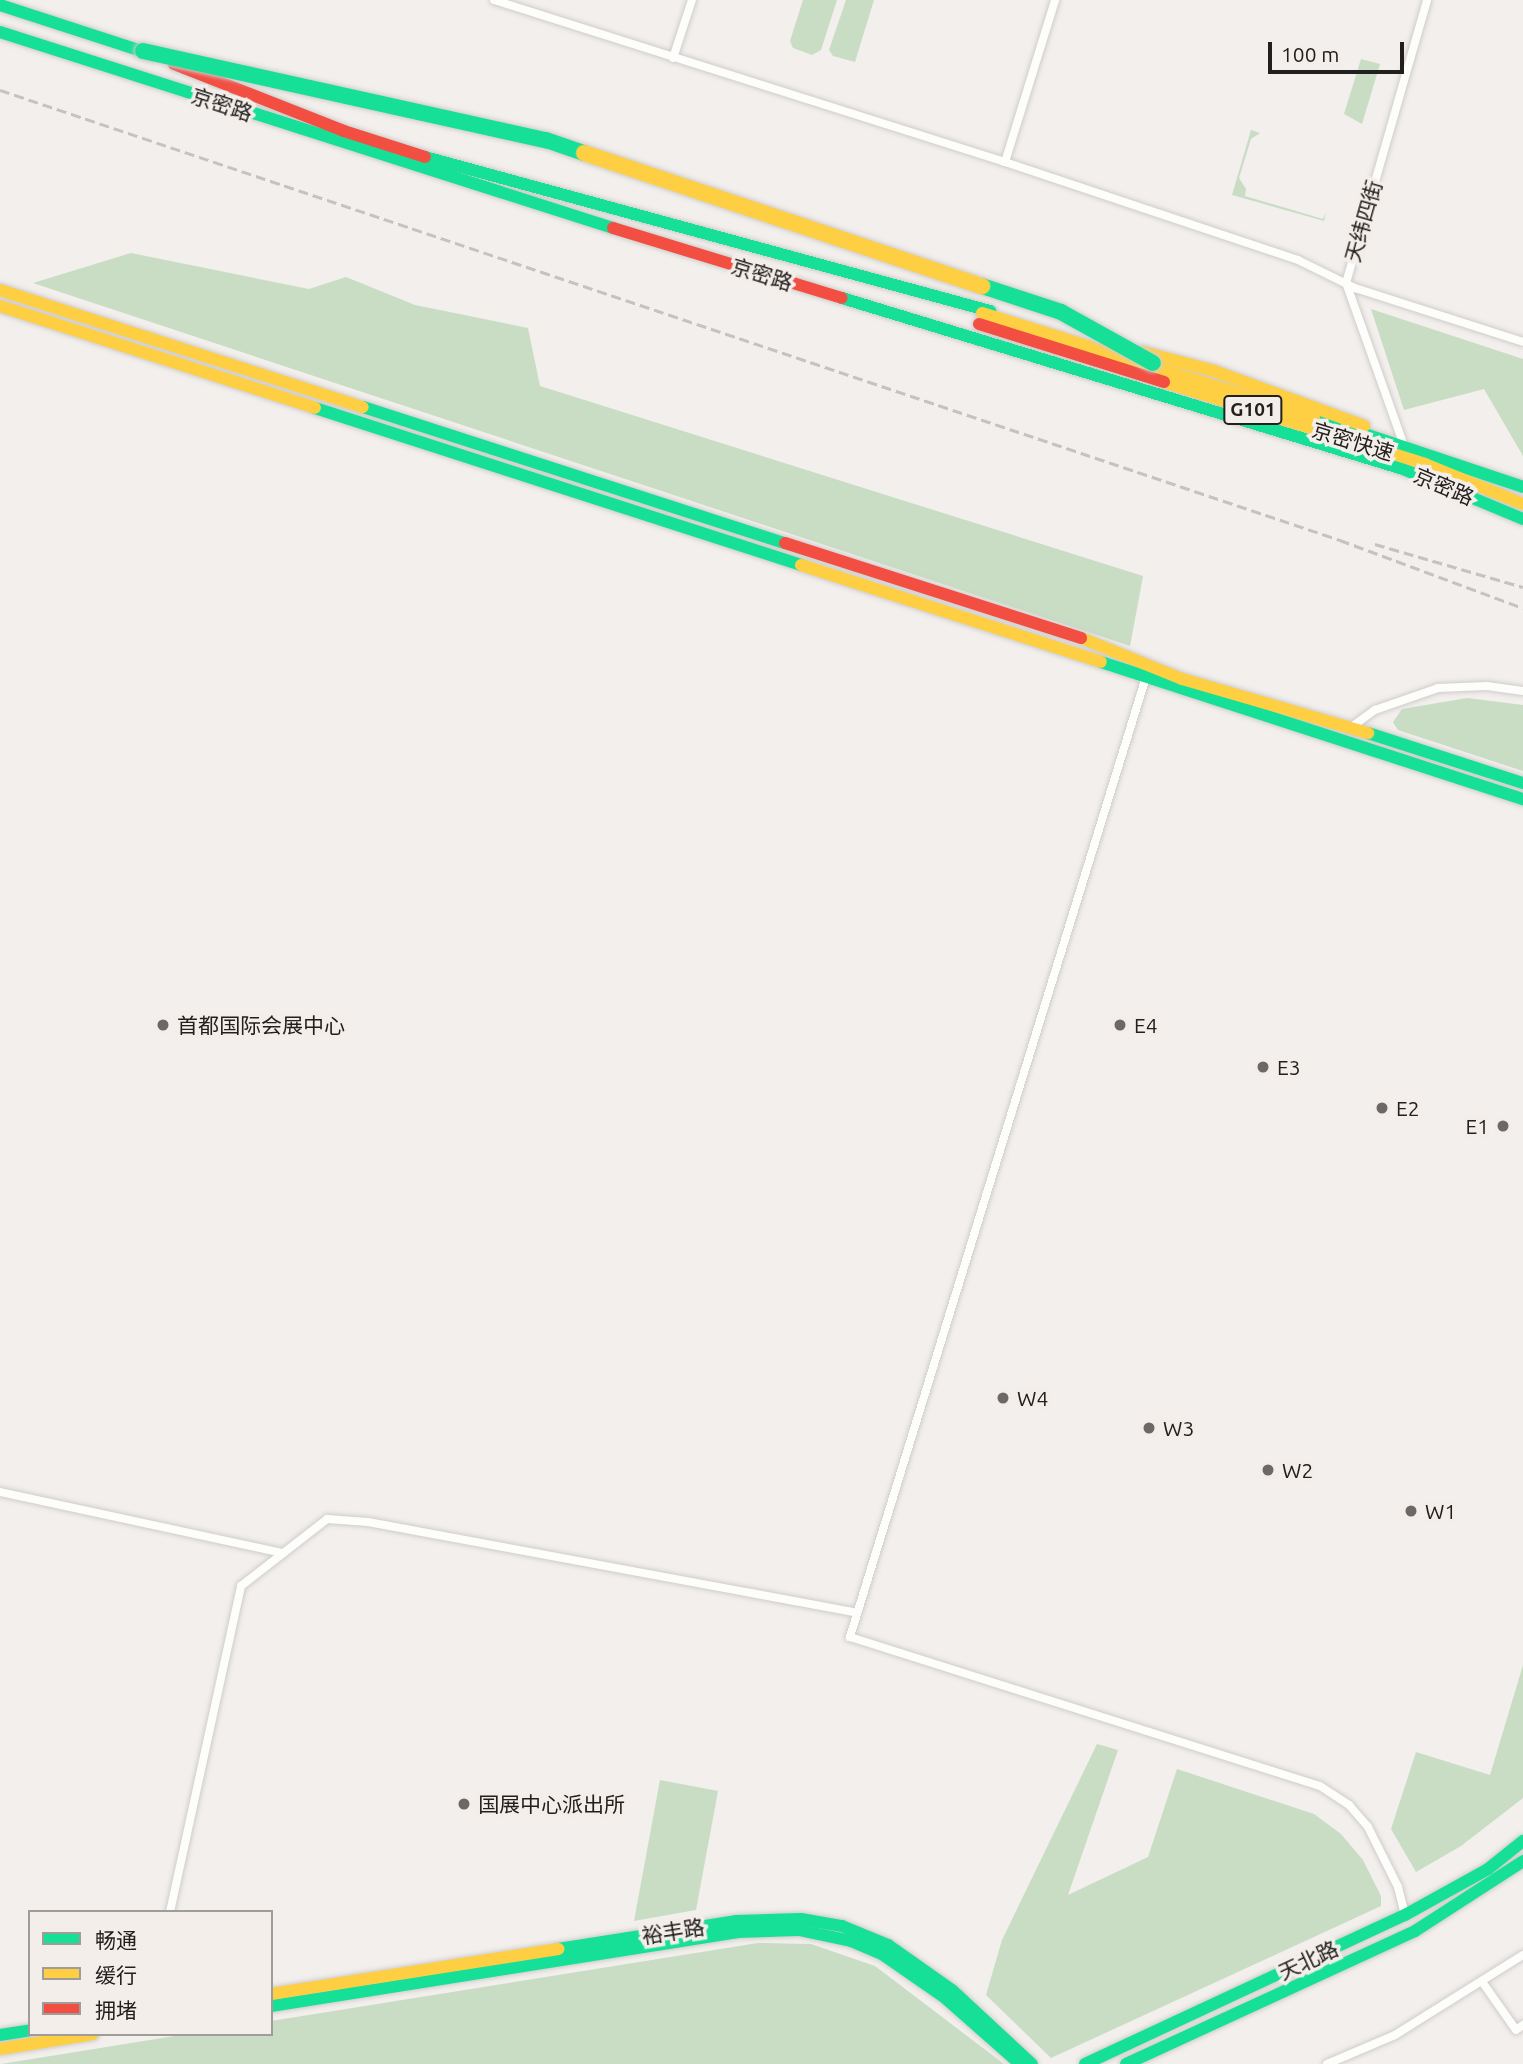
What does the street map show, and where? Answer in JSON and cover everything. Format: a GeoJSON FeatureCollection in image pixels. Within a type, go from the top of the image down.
{"type":"FeatureCollection","features":[{"type":"Feature","properties":{"kind":"main road","name":"京密路"},"geometry":{"type":"LineString","coordinates":[[0,5],[143,51],[344,131],[478,174],[1214,371],[1523,485]]}},
{"type":"Feature","properties":{"kind":"main road","name":"京密路"},"geometry":{"type":"LineString","coordinates":[[0,32],[455,180],[1403,469],[1523,519]]}},
{"type":"Feature","properties":{"kind":"main road"},"geometry":{"type":"LineString","coordinates":[[143,51],[546,140],[1061,312],[1153,363]]}},
{"type":"Feature","properties":{"kind":"main road"},"geometry":{"type":"LineString","coordinates":[[0,290],[1108,647],[1182,679],[1350,728],[1523,783]]}},
{"type":"Feature","properties":{"kind":"main road"},"geometry":{"type":"LineString","coordinates":[[0,306],[1523,799]]}},
{"type":"Feature","properties":{"kind":"main road","name":"京密快速"},"geometry":{"type":"LineString","coordinates":[[1523,485],[1153,363],[980,318],[1425,464],[1523,504]]}},
{"type":"Feature","properties":{"kind":"main road","name":"天北路"},"geometry":{"type":"LineString","coordinates":[[1085,2064],[1405,1914],[1488,1869],[1523,1842]]}},
{"type":"Feature","properties":{"kind":"main road","name":"天北路"},"geometry":{"type":"LineString","coordinates":[[1126,2064],[1415,1931],[1523,1861]]}},
{"type":"Feature","properties":{"kind":"main road","name":"裕丰路"},"geometry":{"type":"LineString","coordinates":[[273,1994],[737,1921],[801,1919],[842,1926],[888,1945],[953,1990],[1032,2064]]}},
{"type":"Feature","properties":{"kind":"main road","name":"裕丰路"},"geometry":{"type":"LineString","coordinates":[[273,2006],[738,1932],[799,1930],[851,1941],[882,1954],[944,1997],[1020,2064]]}},
{"type":"Feature","properties":{"kind":"main road"},"geometry":{"type":"LineString","coordinates":[[0,2035],[28,2030]]}},
{"type":"Feature","properties":{"kind":"main road"},"geometry":{"type":"LineString","coordinates":[[0,2049],[81,2036]]}},
{"type":"Feature","properties":{"kind":"street"},"geometry":{"type":"LineString","coordinates":[[494,0],[1005,162],[1298,260],[1346,284],[1523,342]]}},
{"type":"Feature","properties":{"kind":"street"},"geometry":{"type":"LineString","coordinates":[[673,58],[692,0]]}},
{"type":"Feature","properties":{"kind":"street"},"geometry":{"type":"LineString","coordinates":[[1005,162],[1055,0]]}},
{"type":"Feature","properties":{"kind":"street","name":"天纬四街"},"geometry":{"type":"LineString","coordinates":[[1402,440],[1346,284],[1427,0]]}},
{"type":"Feature","properties":{"kind":"street"},"geometry":{"type":"LineString","coordinates":[[1146,677],[850,1637],[1320,1786],[1349,1805],[1368,1826],[1398,1887],[1405,1914]]}},
{"type":"Feature","properties":{"kind":"street"},"geometry":{"type":"LineString","coordinates":[[1350,728],[1375,710],[1438,688],[1487,686],[1523,691]]}},
{"type":"Feature","properties":{"kind":"street"},"geometry":{"type":"LineString","coordinates":[[0,1492],[281,1553]]}},
{"type":"Feature","properties":{"kind":"street"},"geometry":{"type":"LineString","coordinates":[[170,1910],[242,1586],[327,1519],[368,1522],[857,1613]]}},
{"type":"Feature","properties":{"kind":"street"},"geometry":{"type":"LineString","coordinates":[[1327,2064],[1395,2035],[1521,1960]]}},
{"type":"Feature","properties":{"kind":"street"},"geometry":{"type":"LineString","coordinates":[[1483,1983],[1516,2030],[1523,2025]]}},
{"type":"Feature","properties":{"kind":"green space"},"geometry":{"type":"Polygon","coordinates":[[[803,0],[837,0],[821,50],[812,55],[793,48],[790,41],[803,0]]]}},
{"type":"Feature","properties":{"kind":"green space"},"geometry":{"type":"Polygon","coordinates":[[[846,0],[874,0],[855,62],[833,56],[829,50],[846,0]]]}},
{"type":"Feature","properties":{"kind":"green space"},"geometry":{"type":"Polygon","coordinates":[[[1361,59],[1380,64],[1362,124],[1344,114],[1361,59]]]}},
{"type":"Feature","properties":{"kind":"green space"},"geometry":{"type":"Polygon","coordinates":[[[1251,130],[1260,133],[1251,139],[1239,178],[1246,189],[1245,196],[1323,219],[1326,212],[1324,221],[1232,195],[1251,130]]]}},
{"type":"Feature","properties":{"kind":"green space"},"geometry":{"type":"Polygon","coordinates":[[[131,253],[309,289],[346,277],[415,305],[528,328],[540,386],[1143,576],[1130,646],[33,283],[131,253]]]}},
{"type":"Feature","properties":{"kind":"green space"},"geometry":{"type":"Polygon","coordinates":[[[1371,309],[1523,359],[1523,456],[1484,389],[1404,410],[1371,309]]]}},
{"type":"Feature","properties":{"kind":"green space"},"geometry":{"type":"Polygon","coordinates":[[[1467,698],[1523,705],[1523,771],[1398,730],[1393,722],[1402,709],[1467,698]]]}},
{"type":"Feature","properties":{"kind":"green space"},"geometry":{"type":"Polygon","coordinates":[[[1523,1665],[1523,1798],[1461,1846],[1416,1872],[1391,1829],[1416,1752],[1490,1775],[1523,1665]]]}},
{"type":"Feature","properties":{"kind":"green space"},"geometry":{"type":"Polygon","coordinates":[[[1097,1744],[1118,1750],[1068,1895],[1148,1857],[1177,1769],[1314,1814],[1341,1834],[1363,1860],[1381,1896],[1381,1906],[1051,2058],[986,1995],[1002,1940],[1097,1744]]]}},
{"type":"Feature","properties":{"kind":"green space"},"geometry":{"type":"Polygon","coordinates":[[[660,1780],[718,1791],[696,1910],[634,1921],[660,1780]]]}},
{"type":"Feature","properties":{"kind":"green space"},"geometry":{"type":"Polygon","coordinates":[[[758,1943],[811,1944],[875,1966],[1004,2064],[1,2064],[175,2036],[273,2036],[273,2021],[758,1943]]]}},
{"type":"Feature","properties":{"kind":"railway"},"geometry":{"type":"LineString","coordinates":[[0,90],[1340,540],[1523,608]]}},
{"type":"Feature","properties":{"kind":"railway"},"geometry":{"type":"LineString","coordinates":[[1375,544],[1523,587]]}},
{"type":"Feature","properties":{"kind":"traffic: fast"},"geometry":{"type":"LineString","coordinates":[[0,5],[151,54]]}},
{"type":"Feature","properties":{"kind":"traffic: fast"},"geometry":{"type":"LineString","coordinates":[[0,32],[613,228]]}},
{"type":"Feature","properties":{"kind":"traffic: fast"},"geometry":{"type":"LineString","coordinates":[[143,51],[546,140],[584,153]]}},
{"type":"Feature","properties":{"kind":"traffic: fast"},"geometry":{"type":"LineString","coordinates":[[425,157],[990,311]]}},
{"type":"Feature","properties":{"kind":"traffic: fast"},"geometry":{"type":"LineString","coordinates":[[982,286],[1061,312],[1153,363]]}},
{"type":"Feature","properties":{"kind":"traffic: fast"},"geometry":{"type":"LineString","coordinates":[[842,298],[1403,469],[1523,519]]}},
{"type":"Feature","properties":{"kind":"traffic: fast"},"geometry":{"type":"LineString","coordinates":[[363,407],[785,543]]}},
{"type":"Feature","properties":{"kind":"traffic: fast"},"geometry":{"type":"LineString","coordinates":[[315,408],[801,565]]}},
{"type":"Feature","properties":{"kind":"traffic: fast"},"geometry":{"type":"LineString","coordinates":[[1314,417],[1523,487]]}},
{"type":"Feature","properties":{"kind":"traffic: fast"},"geometry":{"type":"LineString","coordinates":[[1101,662],[1523,799]]}},
{"type":"Feature","properties":{"kind":"traffic: fast"},"geometry":{"type":"LineString","coordinates":[[1368,733],[1523,783]]}},
{"type":"Feature","properties":{"kind":"traffic: fast"},"geometry":{"type":"LineString","coordinates":[[1085,2064],[1405,1915],[1488,1869],[1523,1841]]}},
{"type":"Feature","properties":{"kind":"traffic: fast"},"geometry":{"type":"LineString","coordinates":[[1126,2064],[1415,1931],[1523,1861]]}},
{"type":"Feature","properties":{"kind":"traffic: fast"},"geometry":{"type":"LineString","coordinates":[[558,1949],[737,1921],[801,1919],[842,1926],[888,1945],[952,1990],[1032,2064]]}},
{"type":"Feature","properties":{"kind":"traffic: fast"},"geometry":{"type":"LineString","coordinates":[[273,2006],[738,1932],[799,1930],[851,1941],[882,1954],[944,1997],[1020,2064]]}},
{"type":"Feature","properties":{"kind":"traffic: fast"},"geometry":{"type":"LineString","coordinates":[[0,2035],[28,2030]]}},
{"type":"Feature","properties":{"kind":"traffic: slow"},"geometry":{"type":"LineString","coordinates":[[584,153],[982,286]]}},
{"type":"Feature","properties":{"kind":"traffic: slow"},"geometry":{"type":"LineString","coordinates":[[0,290],[363,407]]}},
{"type":"Feature","properties":{"kind":"traffic: slow"},"geometry":{"type":"LineString","coordinates":[[0,306],[315,408]]}},
{"type":"Feature","properties":{"kind":"traffic: slow"},"geometry":{"type":"LineString","coordinates":[[982,313],[1314,417]]}},
{"type":"Feature","properties":{"kind":"traffic: slow"},"geometry":{"type":"LineString","coordinates":[[1143,352],[1214,371],[1364,426]]}},
{"type":"Feature","properties":{"kind":"traffic: slow"},"geometry":{"type":"LineString","coordinates":[[1164,382],[1425,464],[1523,504]]}},
{"type":"Feature","properties":{"kind":"traffic: slow"},"geometry":{"type":"LineString","coordinates":[[801,565],[1101,662]]}},
{"type":"Feature","properties":{"kind":"traffic: slow"},"geometry":{"type":"LineString","coordinates":[[1081,638],[1182,679],[1368,733]]}},
{"type":"Feature","properties":{"kind":"traffic: slow"},"geometry":{"type":"LineString","coordinates":[[273,1994],[558,1949]]}},
{"type":"Feature","properties":{"kind":"traffic: slow"},"geometry":{"type":"LineString","coordinates":[[0,2049],[81,2036]]}},
{"type":"Feature","properties":{"kind":"traffic: jam"},"geometry":{"type":"LineString","coordinates":[[174,64],[344,131],[425,157]]}},
{"type":"Feature","properties":{"kind":"traffic: jam"},"geometry":{"type":"LineString","coordinates":[[613,228],[842,298]]}},
{"type":"Feature","properties":{"kind":"traffic: jam"},"geometry":{"type":"LineString","coordinates":[[979,324],[1164,382]]}},
{"type":"Feature","properties":{"kind":"traffic: jam"},"geometry":{"type":"LineString","coordinates":[[785,543],[1081,638]]}},
{"type":"Feature","properties":{"kind":"place","name":"首都国际会展中心"},"geometry":{"type":"Point","coordinates":[163,1025]}},
{"type":"Feature","properties":{"kind":"place","name":"E4"},"geometry":{"type":"Point","coordinates":[1120,1025]}},
{"type":"Feature","properties":{"kind":"place","name":"E3"},"geometry":{"type":"Point","coordinates":[1263,1067]}},
{"type":"Feature","properties":{"kind":"place","name":"E2"},"geometry":{"type":"Point","coordinates":[1382,1108]}},
{"type":"Feature","properties":{"kind":"place","name":"E1"},"geometry":{"type":"Point","coordinates":[1503,1126]}},
{"type":"Feature","properties":{"kind":"place","name":"W4"},"geometry":{"type":"Point","coordinates":[1003,1398]}},
{"type":"Feature","properties":{"kind":"place","name":"W3"},"geometry":{"type":"Point","coordinates":[1149,1428]}},
{"type":"Feature","properties":{"kind":"place","name":"W2"},"geometry":{"type":"Point","coordinates":[1268,1470]}},
{"type":"Feature","properties":{"kind":"place","name":"W1"},"geometry":{"type":"Point","coordinates":[1411,1511]}},
{"type":"Feature","properties":{"kind":"place","name":"国展中心派出所"},"geometry":{"type":"Point","coordinates":[464,1804]}}]}
